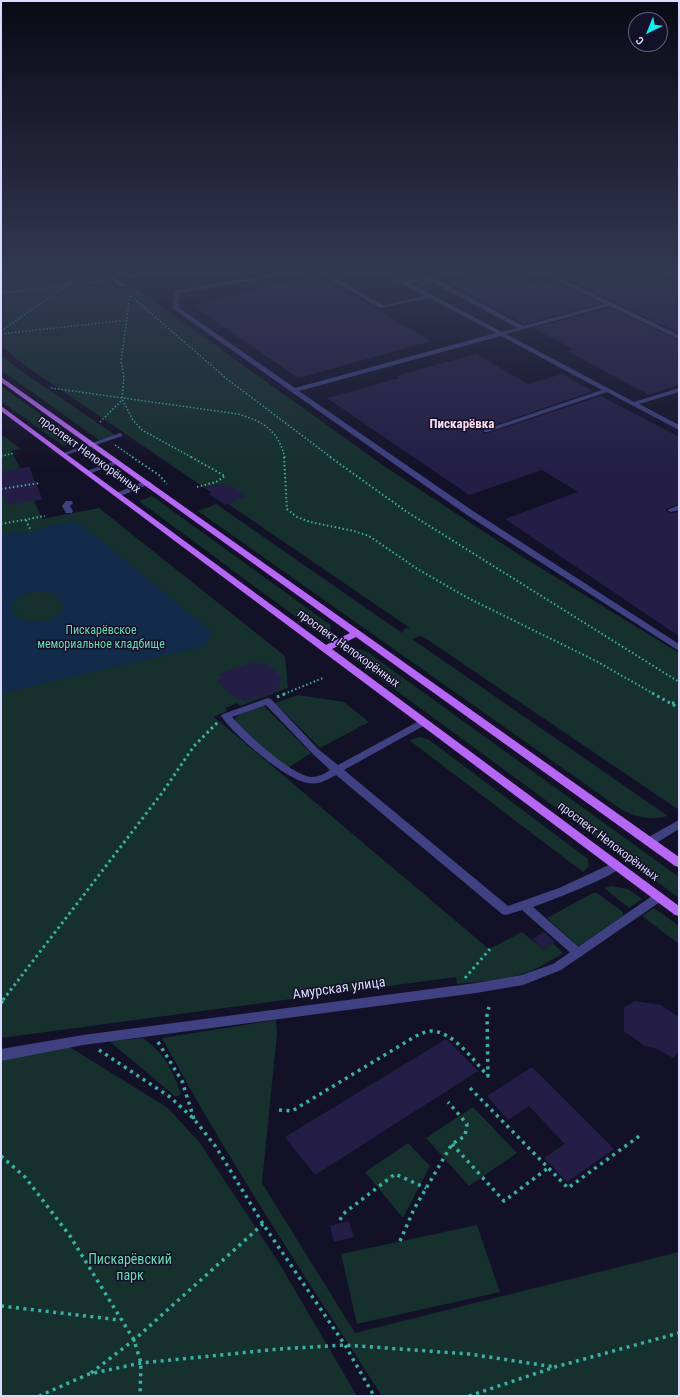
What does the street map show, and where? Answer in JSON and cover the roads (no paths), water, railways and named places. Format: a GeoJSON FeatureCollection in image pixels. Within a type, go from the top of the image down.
{"type":"FeatureCollection","features":[{"type":"Feature","properties":{"kind":"main road","name":"проспект Непокорённых"},"geometry":{"type":"LineString","coordinates":[[1,379],[679,863]]}},
{"type":"Feature","properties":{"kind":"main road","name":"проспект Непокорённых"},"geometry":{"type":"LineString","coordinates":[[1,408],[679,912]]}},
{"type":"Feature","properties":{"kind":"main road"},"geometry":{"type":"LineString","coordinates":[[324,649],[357,633]]}},
{"type":"Feature","properties":{"kind":"street"},"geometry":{"type":"LineString","coordinates":[[649,842],[679,824]]}},
{"type":"Feature","properties":{"kind":"street","name":"Амурская улица"},"geometry":{"type":"LineString","coordinates":[[1,1055],[83,1040],[523,980],[557,967],[659,897]]}},
{"type":"Feature","properties":{"kind":"lane"},"geometry":{"type":"LineString","coordinates":[[221,340],[470,513],[679,648]]}},
{"type":"Feature","properties":{"kind":"lane"},"geometry":{"type":"LineString","coordinates":[[293,391],[478,340]]}},
{"type":"Feature","properties":{"kind":"lane"},"geometry":{"type":"LineString","coordinates":[[513,340],[679,428]]}},
{"type":"Feature","properties":{"kind":"lane"},"geometry":{"type":"LineString","coordinates":[[486,431],[607,390]]}},
{"type":"Feature","properties":{"kind":"lane"},"geometry":{"type":"LineString","coordinates":[[634,404],[679,390]]}},
{"type":"Feature","properties":{"kind":"lane"},"geometry":{"type":"LineString","coordinates":[[64,454],[120,435]]}},
{"type":"Feature","properties":{"kind":"lane"},"geometry":{"type":"LineString","coordinates":[[88,472],[118,462]]}},
{"type":"Feature","properties":{"kind":"lane"},"geometry":{"type":"LineString","coordinates":[[118,494],[148,483]]}},
{"type":"Feature","properties":{"kind":"lane"},"geometry":{"type":"LineString","coordinates":[[69,503],[66,506],[69,511]]}},
{"type":"Feature","properties":{"kind":"lane"},"geometry":{"type":"LineString","coordinates":[[670,510],[679,507]]}},
{"type":"Feature","properties":{"kind":"lane"},"geometry":{"type":"LineString","coordinates":[[424,722],[336,770],[318,780],[301,780],[287,771],[233,724],[226,716],[268,701],[315,751],[336,770],[506,911],[525,906],[587,881],[617,866]]}},
{"type":"Feature","properties":{"kind":"lane"},"geometry":{"type":"LineString","coordinates":[[525,906],[578,952]]}},
{"type":"Feature","properties":{"kind":"water"},"geometry":{"type":"Polygon","coordinates":[[[71,522],[79,523],[213,632],[205,646],[1,693],[1,534],[19,531],[21,534],[39,531],[38,528],[71,522]],[[36,591],[20,596],[11,606],[19,620],[43,622],[61,613],[63,605],[53,593],[36,591]]]}},
{"type":"Feature","properties":{"kind":"district","name":"Пискарёвка"},"geometry":{"type":"Point","coordinates":[462,425]}},
{"type":"Feature","properties":{"kind":"park label","name":"Пискарёвское мемориальное кладбище"},"geometry":{"type":"Point","coordinates":[101,638]}},
{"type":"Feature","properties":{"kind":"park label","name":"Пискарёвский парк"},"geometry":{"type":"Point","coordinates":[130,1268]}}]}
